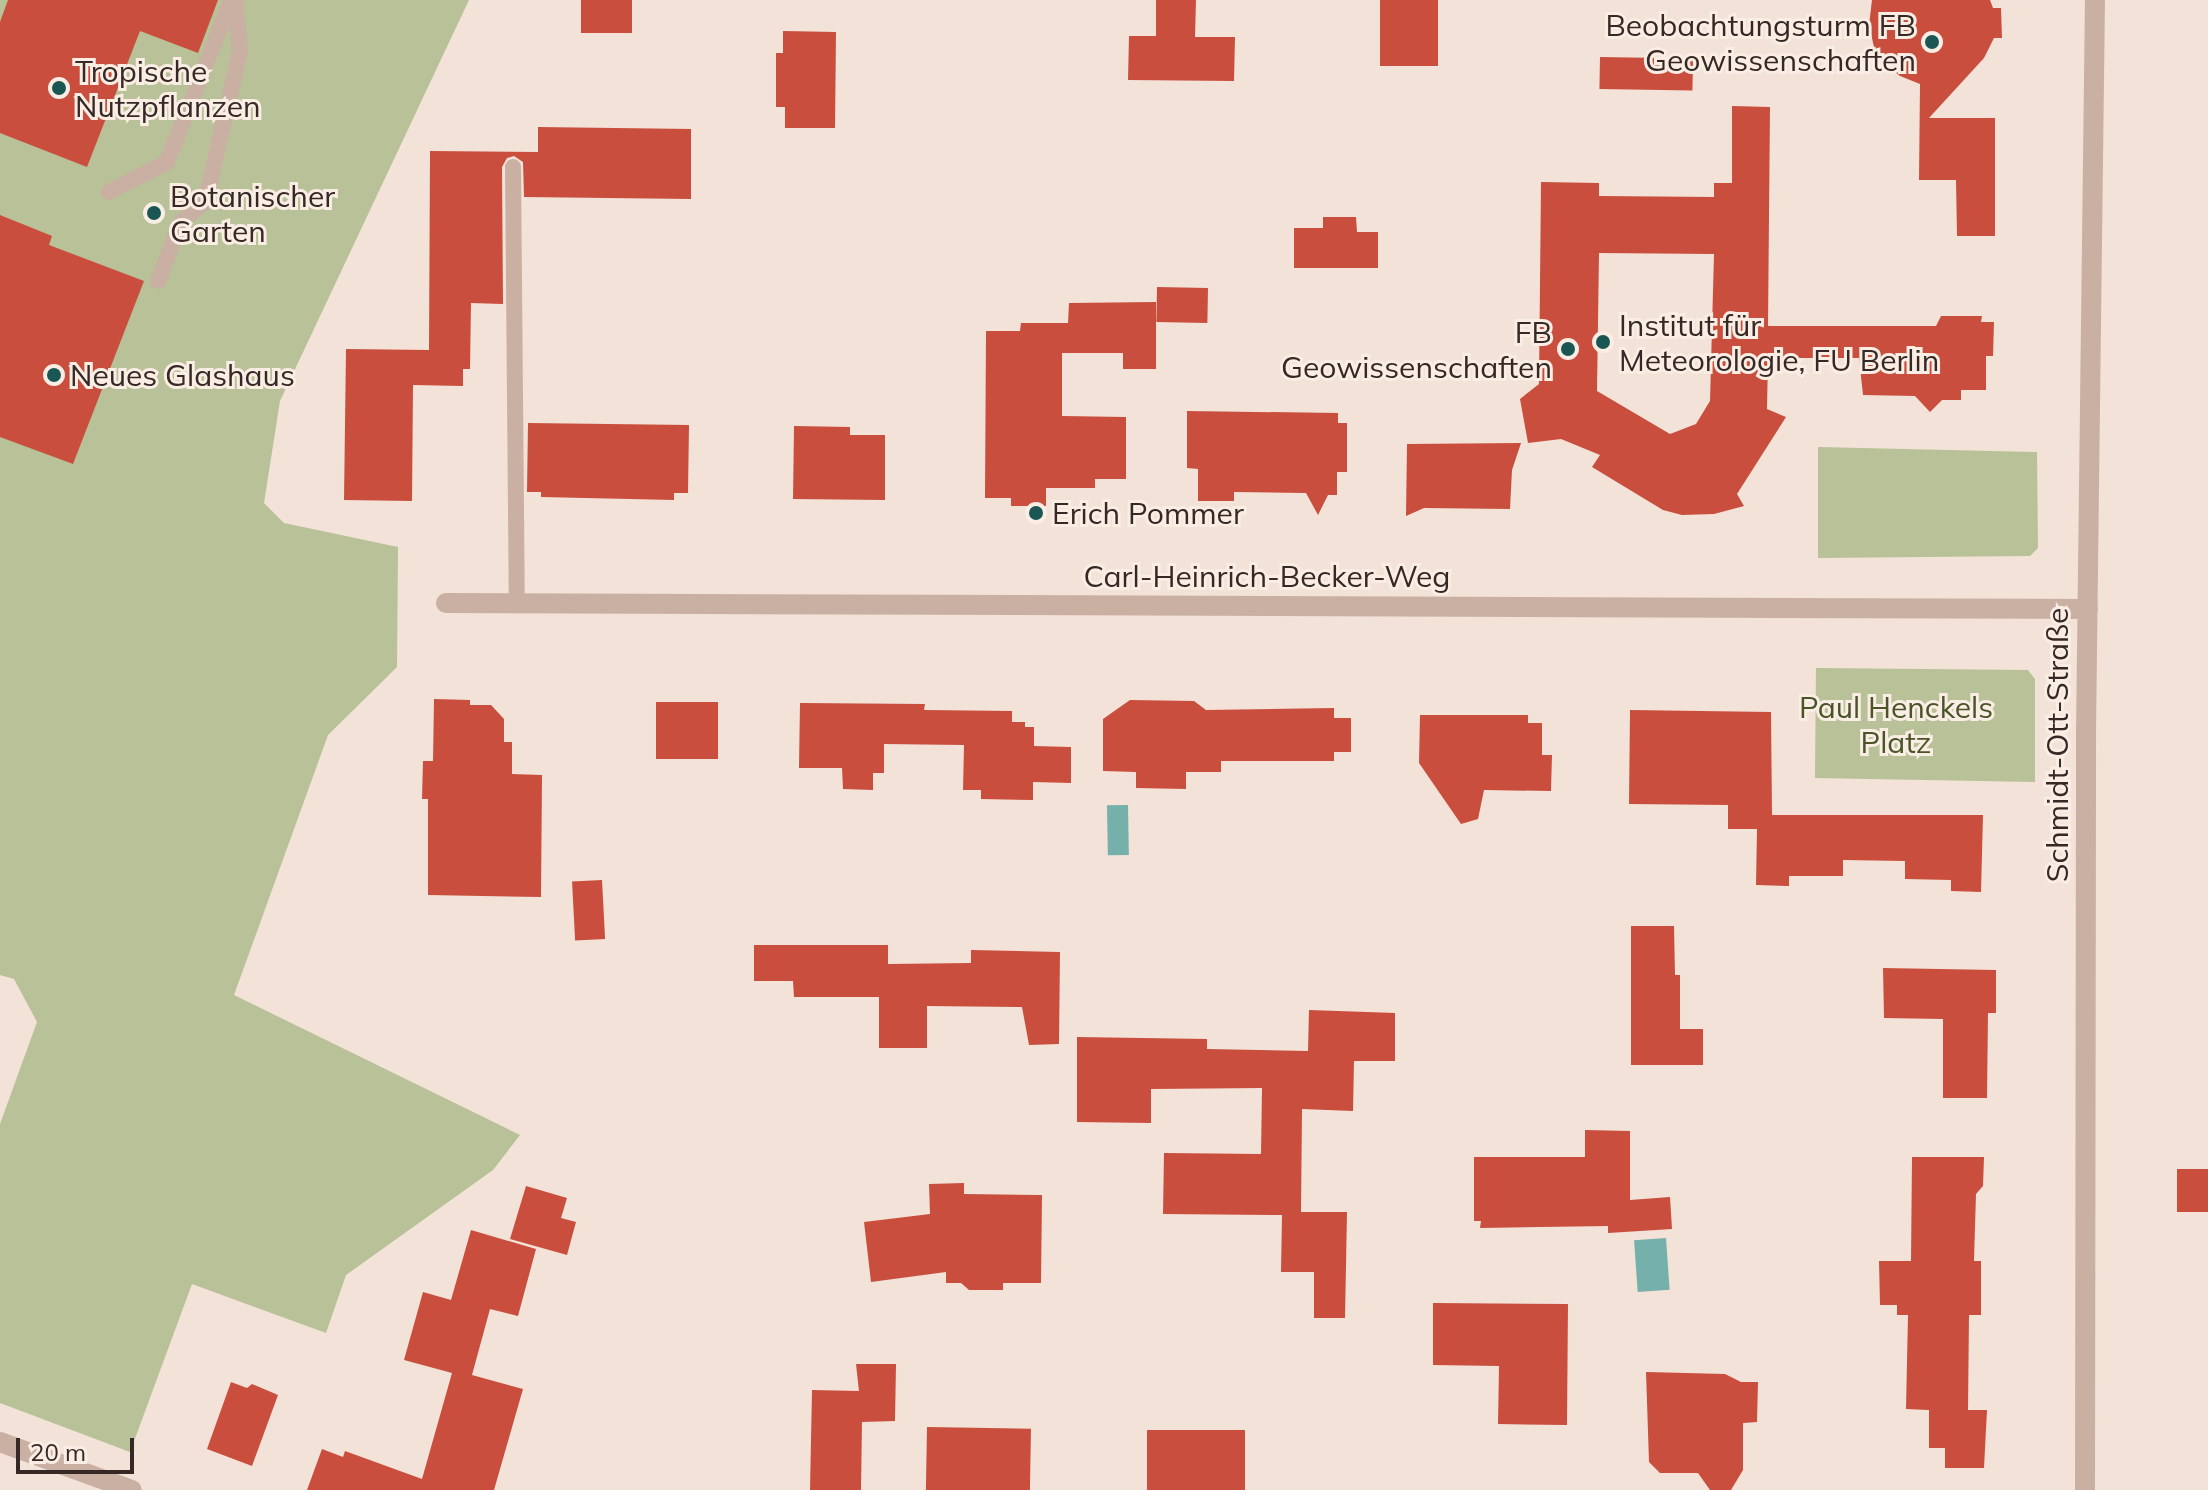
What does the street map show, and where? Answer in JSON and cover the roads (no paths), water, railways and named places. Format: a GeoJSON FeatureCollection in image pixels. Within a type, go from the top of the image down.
{"type":"FeatureCollection","features":[{"type":"Feature","properties":{"kind":"street","name":"Schmidt-Ott-Straße"},"geometry":{"type":"LineString","coordinates":[[2085,1490],[2088,609],[2095,0]]}},
{"type":"Feature","properties":{"kind":"street","name":"Carl-Heinrich-Becker-Weg"},"geometry":{"type":"LineString","coordinates":[[446,603],[2088,609]]}},
{"type":"Feature","properties":{"kind":"street"},"geometry":{"type":"LineString","coordinates":[[0,1442],[132,1490]]}},
{"type":"Feature","properties":{"kind":"lane"},"geometry":{"type":"LineString","coordinates":[[109,192],[167,162],[233,0]]}},
{"type":"Feature","properties":{"kind":"lane"},"geometry":{"type":"LineString","coordinates":[[158,281],[181,222],[203,203],[208,191],[240,51],[233,0]]}},
{"type":"Feature","properties":{"kind":"lane"},"geometry":{"type":"LineString","coordinates":[[513,167],[517,605]]}},
{"type":"Feature","properties":{"kind":"water"},"geometry":{"type":"Polygon","coordinates":[[[1107,805],[1128,805],[1129,855],[1108,855],[1107,805]]]}},
{"type":"Feature","properties":{"kind":"water"},"geometry":{"type":"Polygon","coordinates":[[[1666,1238],[1670,1290],[1638,1292],[1634,1240],[1666,1238]]]}},
{"type":"Feature","properties":{"kind":"place","name":"Beobachtungsturm FB Geowissenschaften"},"geometry":{"type":"Point","coordinates":[1932,42]}},
{"type":"Feature","properties":{"kind":"place","name":"Tropische Nutzpflanzen"},"geometry":{"type":"Point","coordinates":[59,88]}},
{"type":"Feature","properties":{"kind":"place","name":"Botanischer Garten"},"geometry":{"type":"Point","coordinates":[154,213]}},
{"type":"Feature","properties":{"kind":"place","name":"Institut für Meteorologie, FU Berlin"},"geometry":{"type":"Point","coordinates":[1603,342]}},
{"type":"Feature","properties":{"kind":"place","name":"FB Geowissenschaften"},"geometry":{"type":"Point","coordinates":[1568,349]}},
{"type":"Feature","properties":{"kind":"place","name":"Neues Glashaus"},"geometry":{"type":"Point","coordinates":[54,375]}},
{"type":"Feature","properties":{"kind":"place","name":"Erich Pommer"},"geometry":{"type":"Point","coordinates":[1036,513]}},
{"type":"Feature","properties":{"kind":"park label","name":"Paul Henckels Platz"},"geometry":{"type":"Point","coordinates":[1896,724]}}]}
